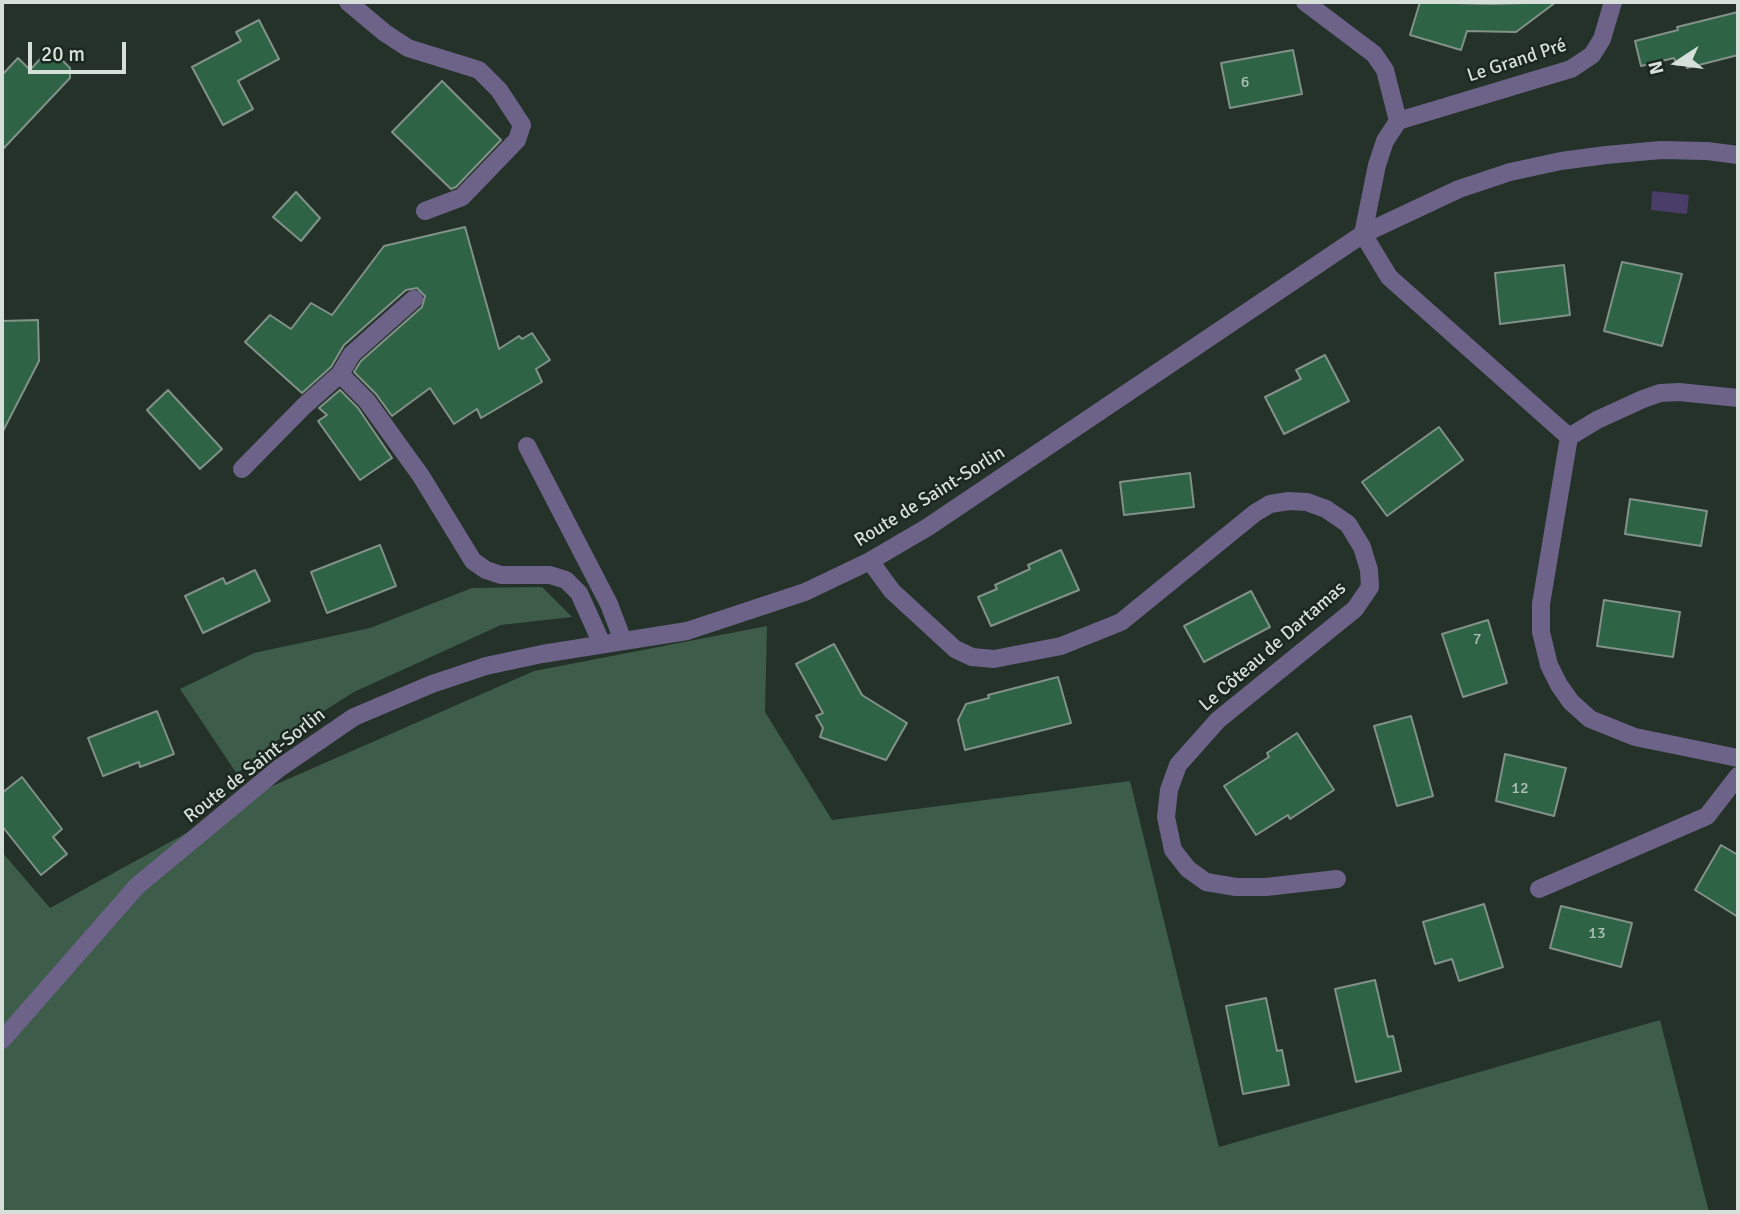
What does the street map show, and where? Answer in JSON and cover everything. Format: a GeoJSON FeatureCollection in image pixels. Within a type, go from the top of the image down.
{"type":"FeatureCollection","features":[{"type":"Feature","properties":{"kind":"street"},"geometry":{"type":"LineString","coordinates":[[348,2],[408,48],[479,70],[499,90],[522,125],[517,140],[462,197],[425,211]]}},
{"type":"Feature","properties":{"kind":"street"},"geometry":{"type":"LineString","coordinates":[[1305,2],[1374,54],[1385,70],[1398,121],[1385,141],[1377,165],[1363,234],[1389,277],[1569,437]]}},
{"type":"Feature","properties":{"kind":"street","name":"Le Grand Pré"},"geometry":{"type":"LineString","coordinates":[[1398,121],[1581,64],[1592,55],[1602,39],[1613,2]]}},
{"type":"Feature","properties":{"kind":"street","name":"Route de Saint-Sorlin"},"geometry":{"type":"LineString","coordinates":[[2,1040],[137,886],[278,769],[354,718],[432,684],[486,666],[542,654],[687,631],[805,592],[870,561],[928,527],[1363,234],[1459,189],[1510,172],[1561,161],[1661,150],[1738,155]]}},
{"type":"Feature","properties":{"kind":"street"},"geometry":{"type":"LineString","coordinates":[[242,469],[340,374],[352,354],[414,299]]}},
{"type":"Feature","properties":{"kind":"street"},"geometry":{"type":"LineString","coordinates":[[340,374],[367,401],[421,476],[473,561],[486,570],[501,575],[550,575],[566,580],[579,593],[602,644]]}},
{"type":"Feature","properties":{"kind":"street"},"geometry":{"type":"LineString","coordinates":[[1738,398],[1679,392],[1661,393],[1597,420],[1569,437],[1541,604],[1541,632],[1549,665],[1571,702],[1590,719],[1635,737],[1738,758]]}},
{"type":"Feature","properties":{"kind":"street"},"geometry":{"type":"LineString","coordinates":[[527,446],[608,604],[623,641]]}},
{"type":"Feature","properties":{"kind":"street","name":"Le Côteau de Dartamas"},"geometry":{"type":"LineString","coordinates":[[870,561],[892,591],[955,649],[972,657],[994,659],[1061,646],[1121,622],[1255,513],[1270,504],[1307,502],[1326,509],[1348,524],[1362,547],[1370,570],[1370,587],[1355,609],[1218,720],[1178,765],[1169,790],[1167,817],[1173,850],[1188,869],[1206,882],[1236,887],[1266,887],[1338,879]]}},
{"type":"Feature","properties":{"kind":"street"},"geometry":{"type":"LineString","coordinates":[[1539,889],[1707,816],[1738,776]]}},
{"type":"Feature","properties":{"kind":"green space"},"geometry":{"type":"Polygon","coordinates":[[[542,587],[572,617],[501,625],[354,692],[270,745],[237,774],[180,689],[254,653],[370,628],[472,588],[542,587]]]}},
{"type":"Feature","properties":{"kind":"green space"},"geometry":{"type":"Polygon","coordinates":[[[767,626],[765,712],[832,820],[1130,781],[1219,1147],[1660,1020],[1709,1212],[2,1212],[2,852],[50,908],[270,787],[534,671],[767,626]]]}},
{"type":"Feature","properties":{"kind":"shaded area"},"geometry":{"type":"Polygon","coordinates":[[[1652,191],[1689,195],[1687,214],[1651,210],[1652,191]]]}},
{"type":"Feature","properties":{"kind":"building"},"geometry":{"type":"Polygon","coordinates":[[[1420,2],[1556,2],[1516,32],[1467,31],[1461,50],[1410,35],[1420,2]]]}},
{"type":"Feature","properties":{"kind":"building"},"geometry":{"type":"Polygon","coordinates":[[[1738,12],[1738,55],[1687,68],[1686,63],[1677,65],[1674,58],[1641,66],[1635,41],[1738,12]]]}},
{"type":"Feature","properties":{"kind":"building"},"geometry":{"type":"Polygon","coordinates":[[[259,20],[279,59],[238,81],[253,109],[223,125],[192,67],[241,41],[236,32],[259,20]]]}},
{"type":"Feature","properties":{"kind":"building"},"geometry":{"type":"Polygon","coordinates":[[[50,48],[70,68],[70,78],[2,150],[2,75],[18,58],[30,70],[50,48]]]}},
{"type":"Feature","properties":{"kind":"building"},"geometry":{"type":"Polygon","coordinates":[[[1293,50],[1302,94],[1230,108],[1221,63],[1293,50]]]}},
{"type":"Feature","properties":{"kind":"building"},"geometry":{"type":"Polygon","coordinates":[[[442,81],[501,140],[451,189],[392,132],[442,81]]]}},
{"type":"Feature","properties":{"kind":"building"},"geometry":{"type":"Polygon","coordinates":[[[296,192],[320,218],[301,241],[273,217],[296,192]]]}},
{"type":"Feature","properties":{"kind":"building"},"geometry":{"type":"Polygon","coordinates":[[[465,227],[499,349],[519,336],[522,339],[532,333],[550,360],[536,369],[542,382],[481,418],[477,409],[454,424],[430,388],[392,416],[376,394],[354,372],[361,361],[422,307],[425,296],[417,288],[406,290],[344,345],[331,367],[302,393],[245,342],[270,315],[291,329],[311,303],[332,315],[384,246],[465,227]]]}},
{"type":"Feature","properties":{"kind":"building"},"geometry":{"type":"Polygon","coordinates":[[[1622,262],[1682,274],[1662,346],[1604,331],[1622,262]]]}},
{"type":"Feature","properties":{"kind":"building"},"geometry":{"type":"Polygon","coordinates":[[[1564,265],[1570,315],[1500,324],[1495,273],[1564,265]]]}},
{"type":"Feature","properties":{"kind":"building"},"geometry":{"type":"Polygon","coordinates":[[[38,320],[39,361],[2,433],[2,321],[38,320]]]}},
{"type":"Feature","properties":{"kind":"building"},"geometry":{"type":"Polygon","coordinates":[[[1325,355],[1349,401],[1284,434],[1265,397],[1301,379],[1296,370],[1325,355]]]}},
{"type":"Feature","properties":{"kind":"building"},"geometry":{"type":"Polygon","coordinates":[[[168,390],[222,449],[200,469],[147,410],[168,390]]]}},
{"type":"Feature","properties":{"kind":"building"},"geometry":{"type":"Polygon","coordinates":[[[340,390],[358,408],[392,458],[360,480],[318,421],[327,415],[319,408],[340,390]]]}},
{"type":"Feature","properties":{"kind":"building"},"geometry":{"type":"Polygon","coordinates":[[[1439,427],[1463,460],[1387,516],[1362,482],[1439,427]]]}},
{"type":"Feature","properties":{"kind":"building"},"geometry":{"type":"Polygon","coordinates":[[[1190,473],[1194,507],[1124,515],[1120,482],[1190,473]]]}},
{"type":"Feature","properties":{"kind":"building"},"geometry":{"type":"Polygon","coordinates":[[[1630,499],[1707,511],[1701,546],[1625,534],[1630,499]]]}},
{"type":"Feature","properties":{"kind":"building"},"geometry":{"type":"Polygon","coordinates":[[[380,545],[396,586],[327,613],[311,572],[380,545]]]}},
{"type":"Feature","properties":{"kind":"building"},"geometry":{"type":"Polygon","coordinates":[[[1061,550],[1079,590],[991,626],[978,597],[997,589],[995,585],[1030,569],[1028,565],[1061,550]]]}},
{"type":"Feature","properties":{"kind":"building"},"geometry":{"type":"Polygon","coordinates":[[[255,570],[270,601],[203,633],[185,596],[223,578],[226,584],[255,570]]]}},
{"type":"Feature","properties":{"kind":"building"},"geometry":{"type":"Polygon","coordinates":[[[1251,591],[1270,627],[1204,662],[1184,626],[1251,591]]]}},
{"type":"Feature","properties":{"kind":"building"},"geometry":{"type":"Polygon","coordinates":[[[1604,600],[1680,612],[1673,657],[1597,646],[1604,600]]]}},
{"type":"Feature","properties":{"kind":"building"},"geometry":{"type":"Polygon","coordinates":[[[1488,620],[1507,683],[1463,697],[1442,634],[1488,620]]]}},
{"type":"Feature","properties":{"kind":"building"},"geometry":{"type":"Polygon","coordinates":[[[834,644],[862,695],[907,723],[886,760],[820,737],[823,728],[816,716],[823,713],[796,664],[834,644]]]}},
{"type":"Feature","properties":{"kind":"building"},"geometry":{"type":"Polygon","coordinates":[[[1058,677],[1071,723],[965,750],[958,720],[966,704],[989,698],[988,695],[1058,677]]]}},
{"type":"Feature","properties":{"kind":"building"},"geometry":{"type":"Polygon","coordinates":[[[157,711],[174,754],[140,767],[139,762],[103,776],[88,738],[157,711]]]}},
{"type":"Feature","properties":{"kind":"building"},"geometry":{"type":"Polygon","coordinates":[[[1411,716],[1433,796],[1397,806],[1374,726],[1411,716]]]}},
{"type":"Feature","properties":{"kind":"building"},"geometry":{"type":"Polygon","coordinates":[[[1297,733],[1334,790],[1290,819],[1288,815],[1256,835],[1224,786],[1269,757],[1267,753],[1297,733]]]}},
{"type":"Feature","properties":{"kind":"building"},"geometry":{"type":"Polygon","coordinates":[[[1505,754],[1566,768],[1554,816],[1496,801],[1505,754]]]}},
{"type":"Feature","properties":{"kind":"building"},"geometry":{"type":"Polygon","coordinates":[[[22,777],[62,829],[53,837],[67,854],[41,875],[2,826],[2,793],[22,777]]]}},
{"type":"Feature","properties":{"kind":"building"},"geometry":{"type":"Polygon","coordinates":[[[1721,845],[1738,855],[1738,917],[1695,890],[1721,845]]]}},
{"type":"Feature","properties":{"kind":"building"},"geometry":{"type":"Polygon","coordinates":[[[1484,904],[1503,967],[1459,981],[1452,959],[1435,964],[1423,922],[1484,904]]]}},
{"type":"Feature","properties":{"kind":"building"},"geometry":{"type":"Polygon","coordinates":[[[1561,906],[1632,923],[1621,967],[1550,948],[1561,906]]]}},
{"type":"Feature","properties":{"kind":"building"},"geometry":{"type":"Polygon","coordinates":[[[1375,980],[1388,1037],[1393,1036],[1401,1071],[1356,1082],[1335,989],[1375,980]]]}},
{"type":"Feature","properties":{"kind":"building"},"geometry":{"type":"Polygon","coordinates":[[[1266,998],[1277,1051],[1282,1050],[1289,1085],[1243,1094],[1226,1006],[1266,998]]]}}]}
